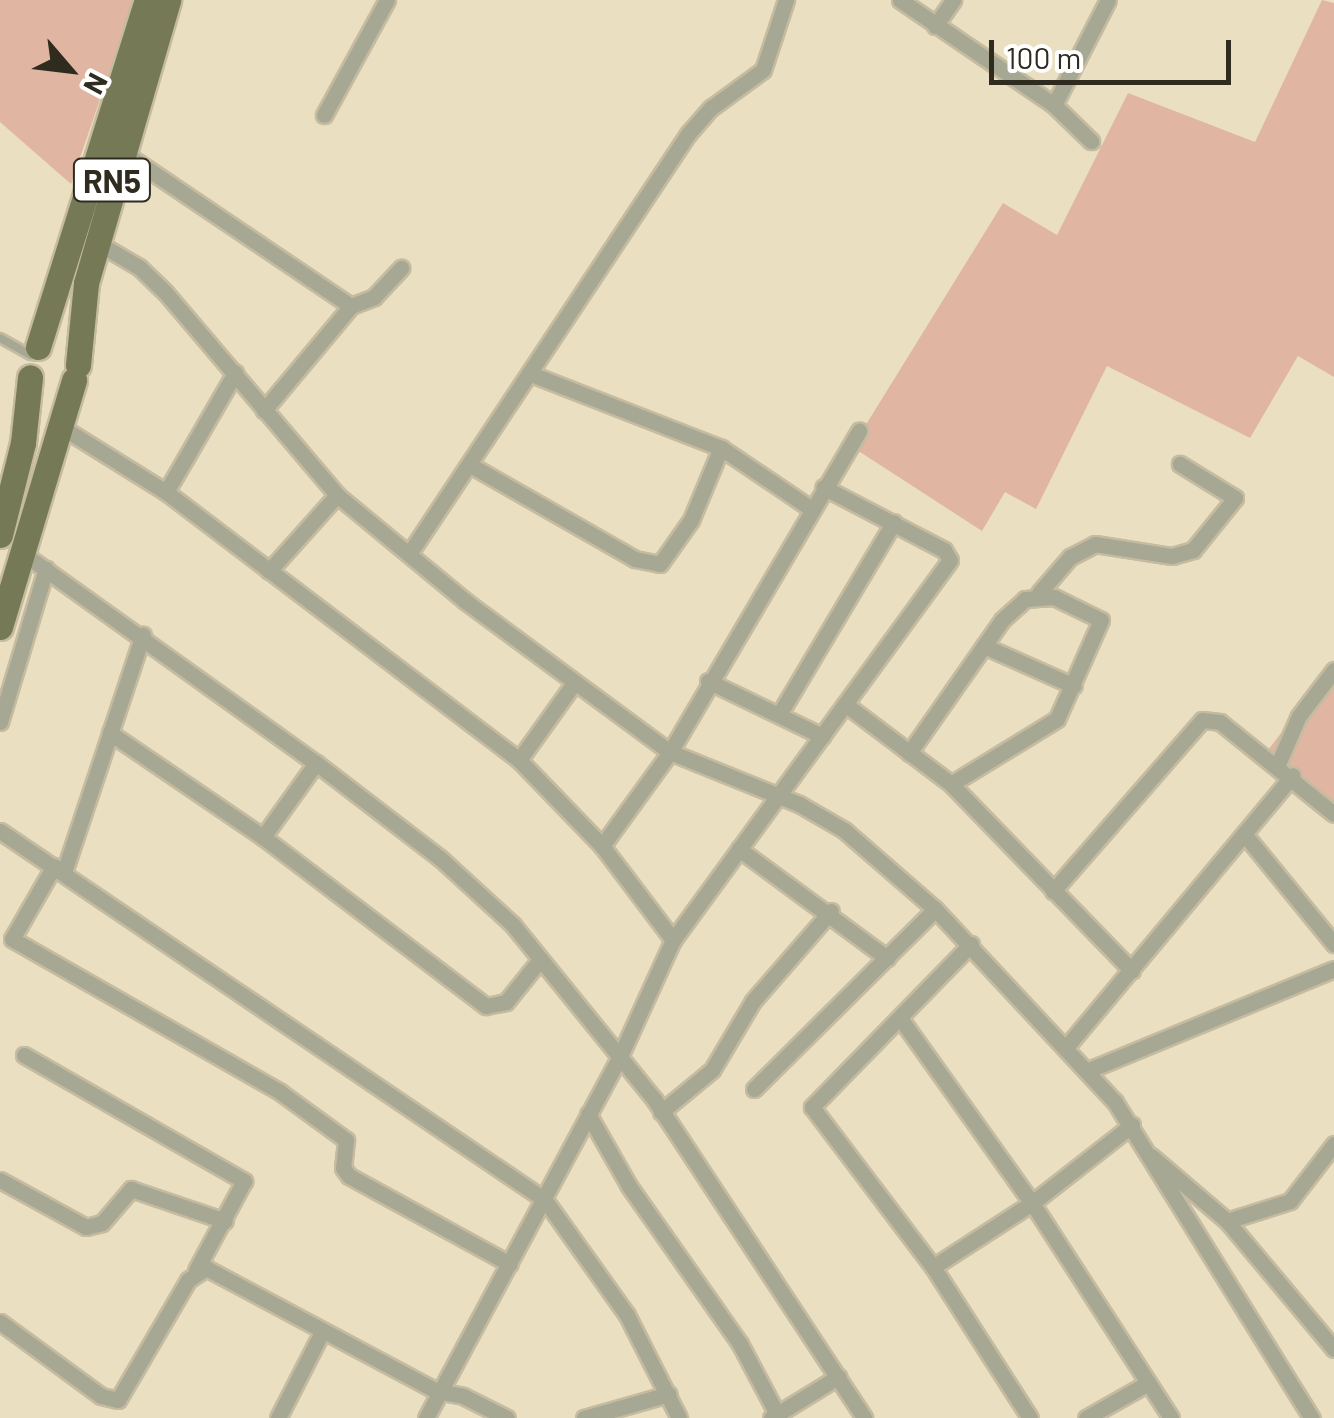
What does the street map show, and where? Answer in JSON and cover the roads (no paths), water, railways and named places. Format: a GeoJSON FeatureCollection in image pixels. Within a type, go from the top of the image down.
{"type":"FeatureCollection","features":[{"type":"Feature","properties":{"kind":"main road","name":"RN5"},"geometry":{"type":"LineString","coordinates":[[0,535],[22,443],[33,360],[146,0]]}},
{"type":"Feature","properties":{"kind":"main road","name":"RN5"},"geometry":{"type":"LineString","coordinates":[[0,627],[76,372],[96,242],[168,0]]}},
{"type":"Feature","properties":{"kind":"main road"},"geometry":{"type":"LineString","coordinates":[[68,347],[76,372],[57,392],[33,360],[68,347]]}},
{"type":"Feature","properties":{"kind":"street"},"geometry":{"type":"LineString","coordinates":[[324,115],[387,0]]}},
{"type":"Feature","properties":{"kind":"street"},"geometry":{"type":"LineString","coordinates":[[409,554],[472,466],[700,118],[763,70],[786,0]]}},
{"type":"Feature","properties":{"kind":"street"},"geometry":{"type":"LineString","coordinates":[[900,0],[1054,105],[1090,141]]}},
{"type":"Feature","properties":{"kind":"street"},"geometry":{"type":"LineString","coordinates":[[936,26],[952,0]]}},
{"type":"Feature","properties":{"kind":"street"},"geometry":{"type":"LineString","coordinates":[[1054,105],[1108,0]]}},
{"type":"Feature","properties":{"kind":"street"},"geometry":{"type":"LineString","coordinates":[[121,150],[351,306]]}},
{"type":"Feature","properties":{"kind":"street"},"geometry":{"type":"LineString","coordinates":[[96,242],[152,279],[337,495],[572,686],[670,752],[777,795],[844,830],[935,908],[1068,1045],[1132,1126],[1238,1308],[1312,1418]]}},
{"type":"Feature","properties":{"kind":"street"},"geometry":{"type":"LineString","coordinates":[[264,410],[351,306],[374,297],[401,268]]}},
{"type":"Feature","properties":{"kind":"street"},"geometry":{"type":"LineString","coordinates":[[166,492],[234,373]]}},
{"type":"Feature","properties":{"kind":"street"},"geometry":{"type":"LineString","coordinates":[[531,374],[721,448],[810,508]]}},
{"type":"Feature","properties":{"kind":"street"},"geometry":{"type":"LineString","coordinates":[[60,426],[166,492],[519,760],[602,846],[672,940]]}},
{"type":"Feature","properties":{"kind":"street"},"geometry":{"type":"LineString","coordinates":[[602,846],[670,752],[708,681],[859,431]]}},
{"type":"Feature","properties":{"kind":"street"},"geometry":{"type":"LineString","coordinates":[[472,466],[634,559],[660,564],[691,520],[721,448]]}},
{"type":"Feature","properties":{"kind":"street"},"geometry":{"type":"LineString","coordinates":[[909,752],[1014,607],[1039,594],[1070,557],[1095,544],[1172,556],[1193,550],[1235,498],[1180,464]]}},
{"type":"Feature","properties":{"kind":"street"},"geometry":{"type":"LineString","coordinates":[[426,1418],[436,1391],[510,1264],[621,1054],[672,940],[950,560],[894,522],[823,487]]}},
{"type":"Feature","properties":{"kind":"street"},"geometry":{"type":"LineString","coordinates":[[270,571],[337,495]]}},
{"type":"Feature","properties":{"kind":"street"},"geometry":{"type":"LineString","coordinates":[[780,713],[894,522]]}},
{"type":"Feature","properties":{"kind":"street"},"geometry":{"type":"LineString","coordinates":[[20,552],[144,635],[316,763],[476,890],[621,1054],[864,1418]]}},
{"type":"Feature","properties":{"kind":"street"},"geometry":{"type":"LineString","coordinates":[[0,722],[46,569]]}},
{"type":"Feature","properties":{"kind":"street"},"geometry":{"type":"LineString","coordinates":[[951,784],[1056,719],[1074,686],[1101,620],[1039,594]]}},
{"type":"Feature","properties":{"kind":"street"},"geometry":{"type":"LineString","coordinates":[[144,635],[59,869],[12,939],[280,1092],[346,1140],[343,1168],[349,1176],[510,1264]]}},
{"type":"Feature","properties":{"kind":"street"},"geometry":{"type":"LineString","coordinates":[[984,646],[1074,686]]}},
{"type":"Feature","properties":{"kind":"street"},"geometry":{"type":"LineString","coordinates":[[1278,764],[1299,716],[1334,670]]}},
{"type":"Feature","properties":{"kind":"street"},"geometry":{"type":"LineString","coordinates":[[708,681],[822,736]]}},
{"type":"Feature","properties":{"kind":"street"},"geometry":{"type":"LineString","coordinates":[[519,760],[572,686]]}},
{"type":"Feature","properties":{"kind":"street"},"geometry":{"type":"LineString","coordinates":[[844,704],[951,784],[1132,972]]}},
{"type":"Feature","properties":{"kind":"street"},"geometry":{"type":"LineString","coordinates":[[1053,891],[1202,720],[1220,722],[1293,775],[1334,814]]}},
{"type":"Feature","properties":{"kind":"street"},"geometry":{"type":"LineString","coordinates":[[110,733],[264,837],[486,1006],[506,1002],[539,961]]}},
{"type":"Feature","properties":{"kind":"street"},"geometry":{"type":"LineString","coordinates":[[264,837],[316,763]]}},
{"type":"Feature","properties":{"kind":"street"},"geometry":{"type":"LineString","coordinates":[[1068,1045],[1293,775]]}},
{"type":"Feature","properties":{"kind":"street"},"geometry":{"type":"LineString","coordinates":[[0,831],[545,1200],[627,1314],[679,1418]]}},
{"type":"Feature","properties":{"kind":"street"},"geometry":{"type":"LineString","coordinates":[[1245,835],[1334,944]]}},
{"type":"Feature","properties":{"kind":"street"},"geometry":{"type":"LineString","coordinates":[[739,849],[830,911],[887,958]]}},
{"type":"Feature","properties":{"kind":"street"},"geometry":{"type":"LineString","coordinates":[[754,1089],[935,908]]}},
{"type":"Feature","properties":{"kind":"street"},"geometry":{"type":"LineString","coordinates":[[661,1112],[712,1070],[752,1001],[830,911]]}},
{"type":"Feature","properties":{"kind":"street"},"geometry":{"type":"LineString","coordinates":[[971,944],[812,1107],[932,1267],[1030,1418]]}},
{"type":"Feature","properties":{"kind":"street"},"geometry":{"type":"LineString","coordinates":[[1090,1070],[1334,969]]}},
{"type":"Feature","properties":{"kind":"street"},"geometry":{"type":"LineString","coordinates":[[900,1018],[1032,1204],[1171,1418]]}},
{"type":"Feature","properties":{"kind":"street"},"geometry":{"type":"LineString","coordinates":[[0,1322],[101,1396],[118,1400],[225,1222],[244,1180],[24,1054]]}},
{"type":"Feature","properties":{"kind":"street"},"geometry":{"type":"LineString","coordinates":[[588,1114],[629,1186],[740,1344],[774,1416],[838,1377]]}},
{"type":"Feature","properties":{"kind":"street"},"geometry":{"type":"LineString","coordinates":[[932,1267],[1032,1204],[1132,1126]]}},
{"type":"Feature","properties":{"kind":"street"},"geometry":{"type":"LineString","coordinates":[[1227,1222],[1290,1200],[1334,1144]]}},
{"type":"Feature","properties":{"kind":"street"},"geometry":{"type":"LineString","coordinates":[[1148,1154],[1227,1222],[1328,1330],[1334,1350]]}},
{"type":"Feature","properties":{"kind":"street"},"geometry":{"type":"LineString","coordinates":[[0,1180],[86,1227],[102,1223],[131,1189],[225,1222]]}},
{"type":"Feature","properties":{"kind":"street"},"geometry":{"type":"LineString","coordinates":[[196,1270],[214,1270],[436,1391],[464,1396],[508,1418]]}},
{"type":"Feature","properties":{"kind":"street"},"geometry":{"type":"LineString","coordinates":[[278,1418],[322,1332]]}},
{"type":"Feature","properties":{"kind":"street"},"geometry":{"type":"LineString","coordinates":[[1086,1418],[1148,1383]]}},
{"type":"Feature","properties":{"kind":"street"},"geometry":{"type":"LineString","coordinates":[[584,1418],[669,1394]]}},
{"type":"Feature","properties":{"kind":"lane"},"geometry":{"type":"LineString","coordinates":[[0,338],[33,360]]}}]}
